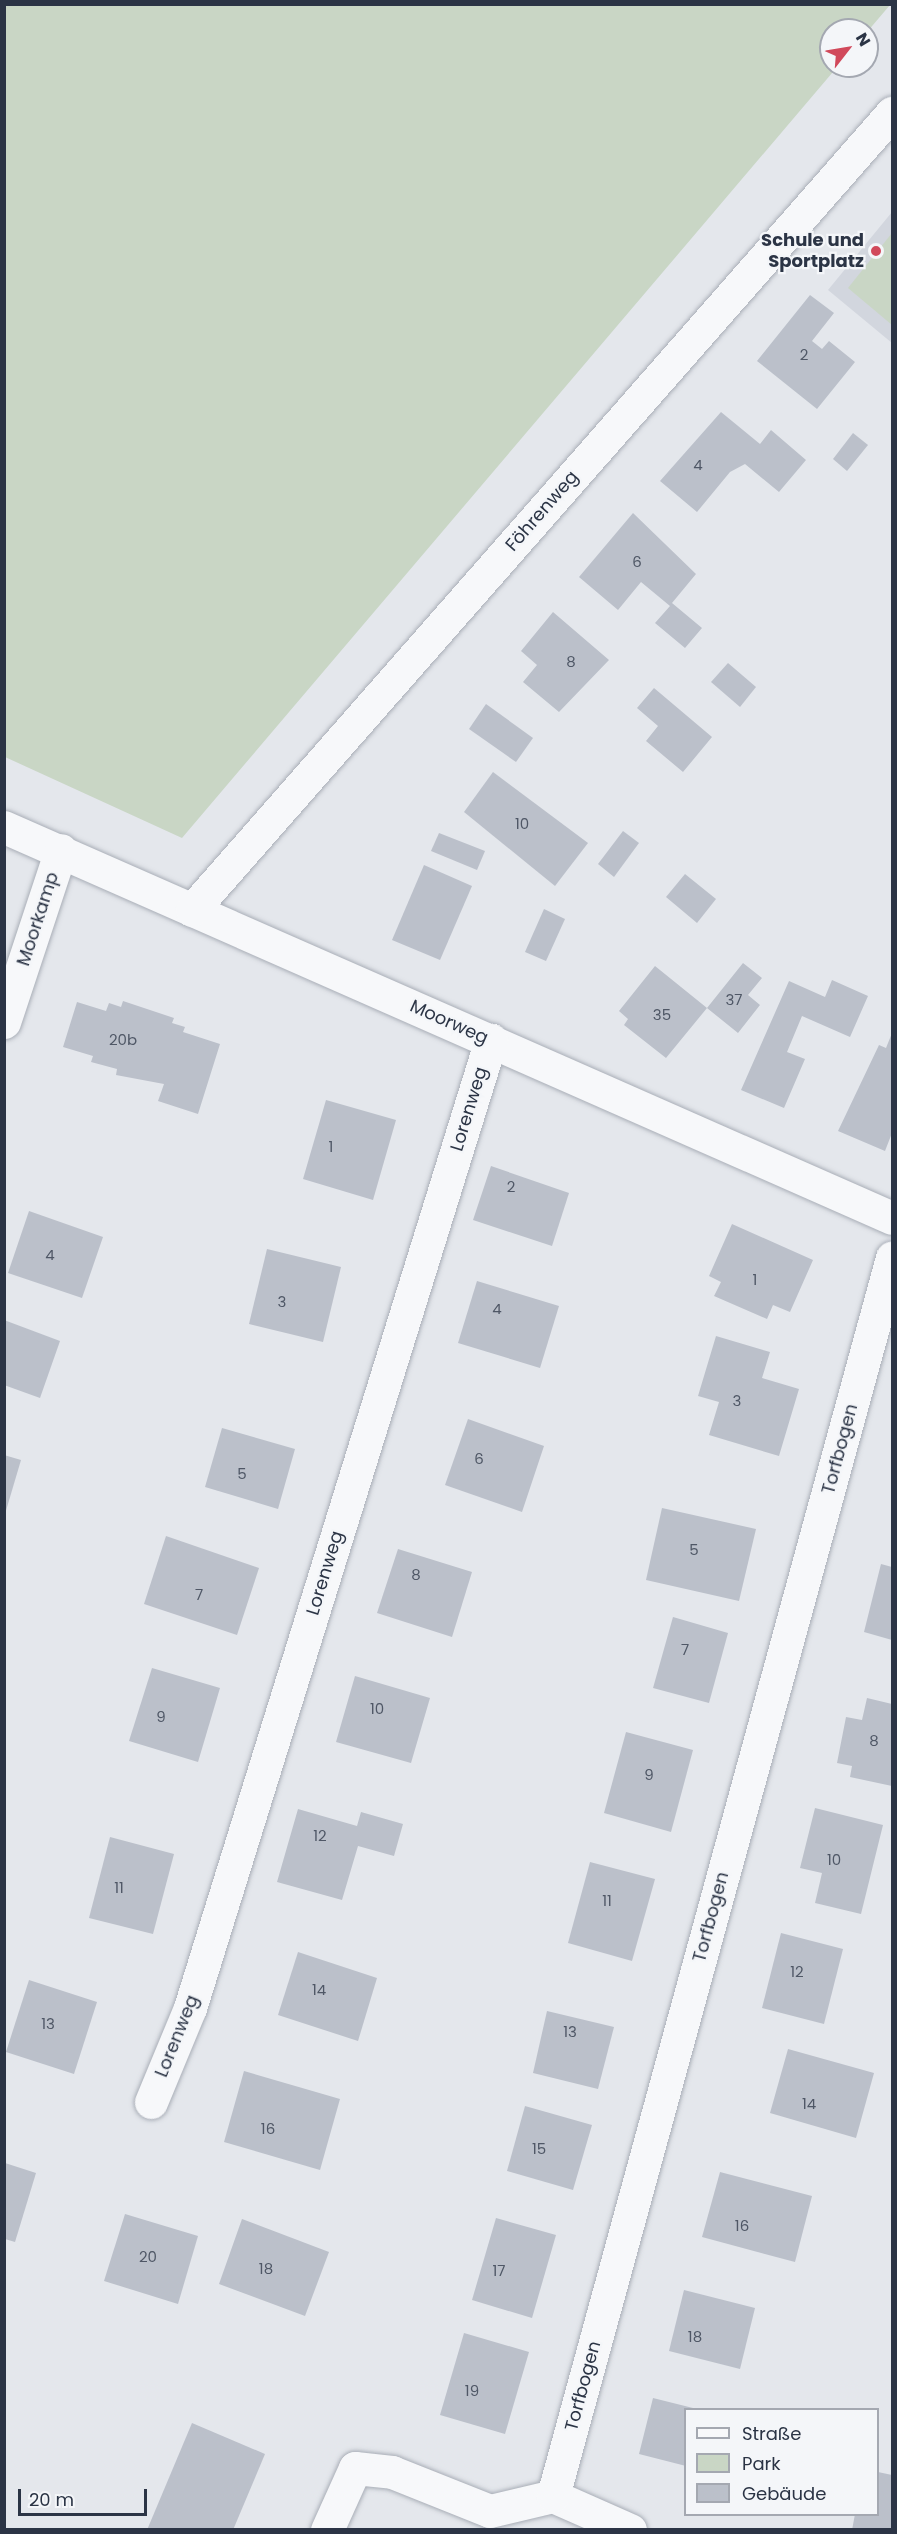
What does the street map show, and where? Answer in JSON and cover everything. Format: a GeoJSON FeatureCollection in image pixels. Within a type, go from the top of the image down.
{"type":"FeatureCollection","features":[{"type":"Feature","properties":{"kind":"street","name":"Föhrenweg"},"geometry":{"type":"LineString","coordinates":[[192,910],[892,113]]}},
{"type":"Feature","properties":{"kind":"street","name":"Moorweg"},"geometry":{"type":"LineString","coordinates":[[4,827],[61,850],[192,910],[892,1218]]}},
{"type":"Feature","properties":{"kind":"street","name":"Moorkamp"},"geometry":{"type":"LineString","coordinates":[[4,1022],[61,850]]}},
{"type":"Feature","properties":{"kind":"street","name":"Lorenweg"},"geometry":{"type":"LineString","coordinates":[[150,2102],[190,2008],[491,1040]]}},
{"type":"Feature","properties":{"kind":"street","name":"Torfbogen"},"geometry":{"type":"LineString","coordinates":[[553,2496],[892,1258]]}},
{"type":"Feature","properties":{"kind":"street"},"geometry":{"type":"LineString","coordinates":[[327,2529],[354,2468],[392,2472],[490,2511],[553,2496],[630,2529]]}},
{"type":"Feature","properties":{"kind":"shaded area","name":"Schule und Sportplatz"},"geometry":{"type":"Polygon","coordinates":[[[892,212],[892,343],[828,290],[892,212]]]}},
{"type":"Feature","properties":{"kind":"green space"},"geometry":{"type":"Polygon","coordinates":[[[5,4],[890,4],[879,18],[819,18],[819,78],[828,78],[182,838],[5,757],[5,4]]]}},
{"type":"Feature","properties":{"kind":"green space"},"geometry":{"type":"Polygon","coordinates":[[[892,233],[892,325],[848,288],[892,233]]]}},
{"type":"Feature","properties":{"kind":"building"},"geometry":{"type":"Polygon","coordinates":[[[810,295],[834,313],[812,341],[822,349],[829,341],[855,362],[817,409],[757,361],[810,295]]]}},
{"type":"Feature","properties":{"kind":"building"},"geometry":{"type":"Polygon","coordinates":[[[721,412],[760,444],[771,430],[806,460],[779,492],[745,464],[730,472],[697,512],[660,481],[721,412]]]}},
{"type":"Feature","properties":{"kind":"building"},"geometry":{"type":"Polygon","coordinates":[[[853,433],[868,445],[847,471],[833,459],[853,433]]]}},
{"type":"Feature","properties":{"kind":"building"},"geometry":{"type":"Polygon","coordinates":[[[633,513],[696,574],[672,603],[702,628],[685,648],[655,623],[670,606],[641,582],[618,610],[579,577],[633,513]]]}},
{"type":"Feature","properties":{"kind":"building"},"geometry":{"type":"Polygon","coordinates":[[[553,612],[609,660],[559,712],[523,682],[537,665],[521,651],[553,612]]]}},
{"type":"Feature","properties":{"kind":"building"},"geometry":{"type":"Polygon","coordinates":[[[728,663],[756,687],[740,707],[711,682],[728,663]]]}},
{"type":"Feature","properties":{"kind":"building"},"geometry":{"type":"Polygon","coordinates":[[[654,688],[712,737],[683,772],[646,741],[658,726],[637,708],[654,688]]]}},
{"type":"Feature","properties":{"kind":"building"},"geometry":{"type":"Polygon","coordinates":[[[486,704],[533,738],[516,762],[469,729],[486,704]]]}},
{"type":"Feature","properties":{"kind":"building"},"geometry":{"type":"Polygon","coordinates":[[[493,772],[588,843],[555,886],[464,812],[493,772]]]}},
{"type":"Feature","properties":{"kind":"building"},"geometry":{"type":"Polygon","coordinates":[[[623,831],[639,843],[614,877],[598,864],[623,831]]]}},
{"type":"Feature","properties":{"kind":"building"},"geometry":{"type":"Polygon","coordinates":[[[439,833],[485,851],[477,870],[431,851],[439,833]]]}},
{"type":"Feature","properties":{"kind":"building"},"geometry":{"type":"Polygon","coordinates":[[[424,865],[472,886],[440,960],[392,940],[424,865]]]}},
{"type":"Feature","properties":{"kind":"building"},"geometry":{"type":"Polygon","coordinates":[[[685,874],[716,899],[697,923],[666,897],[685,874]]]}},
{"type":"Feature","properties":{"kind":"building"},"geometry":{"type":"Polygon","coordinates":[[[544,909],[565,919],[546,961],[525,952],[544,909]]]}},
{"type":"Feature","properties":{"kind":"building"},"geometry":{"type":"Polygon","coordinates":[[[743,963],[762,978],[748,995],[760,1005],[738,1033],[707,1008],[743,963]]]}},
{"type":"Feature","properties":{"kind":"building"},"geometry":{"type":"Polygon","coordinates":[[[655,966],[707,1008],[666,1058],[624,1025],[628,1019],[619,1011],[655,966]]]}},
{"type":"Feature","properties":{"kind":"building"},"geometry":{"type":"Polygon","coordinates":[[[832,980],[868,996],[850,1037],[802,1016],[787,1052],[805,1059],[784,1108],[741,1090],[789,981],[825,997],[832,980]]]}},
{"type":"Feature","properties":{"kind":"building"},"geometry":{"type":"Polygon","coordinates":[[[123,1001],[174,1018],[172,1023],[185,1027],[183,1032],[220,1044],[198,1114],[158,1101],[164,1084],[116,1075],[117,1069],[91,1062],[93,1056],[63,1047],[77,1002],[106,1011],[109,1003],[121,1007],[123,1001]]]}},
{"type":"Feature","properties":{"kind":"building"},"geometry":{"type":"Polygon","coordinates":[[[892,1033],[892,1133],[885,1151],[838,1131],[879,1045],[886,1048],[892,1033]]]}},
{"type":"Feature","properties":{"kind":"building"},"geometry":{"type":"Polygon","coordinates":[[[326,1100],[396,1120],[373,1200],[303,1179],[326,1100]]]}},
{"type":"Feature","properties":{"kind":"building"},"geometry":{"type":"Polygon","coordinates":[[[491,1166],[569,1193],[552,1246],[473,1220],[491,1166]]]}},
{"type":"Feature","properties":{"kind":"building"},"geometry":{"type":"Polygon","coordinates":[[[29,1211],[103,1237],[82,1298],[8,1273],[29,1211]]]}},
{"type":"Feature","properties":{"kind":"building"},"geometry":{"type":"Polygon","coordinates":[[[732,1224],[813,1260],[790,1312],[773,1305],[767,1319],[714,1296],[721,1282],[709,1276],[732,1224]]]}},
{"type":"Feature","properties":{"kind":"building"},"geometry":{"type":"Polygon","coordinates":[[[267,1249],[341,1267],[323,1342],[249,1324],[267,1249]]]}},
{"type":"Feature","properties":{"kind":"building"},"geometry":{"type":"Polygon","coordinates":[[[477,1281],[559,1306],[540,1368],[458,1343],[477,1281]]]}},
{"type":"Feature","properties":{"kind":"building"},"geometry":{"type":"Polygon","coordinates":[[[4,1320],[60,1341],[40,1398],[4,1385],[4,1320]]]}},
{"type":"Feature","properties":{"kind":"building"},"geometry":{"type":"Polygon","coordinates":[[[716,1336],[770,1352],[762,1378],[799,1389],[779,1456],[709,1435],[719,1402],[698,1396],[716,1336]]]}},
{"type":"Feature","properties":{"kind":"building"},"geometry":{"type":"Polygon","coordinates":[[[468,1419],[544,1446],[522,1512],[445,1485],[468,1419]]]}},
{"type":"Feature","properties":{"kind":"building"},"geometry":{"type":"Polygon","coordinates":[[[222,1428],[295,1449],[278,1509],[205,1487],[222,1428]]]}},
{"type":"Feature","properties":{"kind":"building"},"geometry":{"type":"Polygon","coordinates":[[[4,1455],[21,1460],[5,1514],[4,1514],[4,1455]]]}},
{"type":"Feature","properties":{"kind":"building"},"geometry":{"type":"Polygon","coordinates":[[[662,1508],[756,1529],[739,1601],[646,1580],[662,1508]]]}},
{"type":"Feature","properties":{"kind":"building"},"geometry":{"type":"Polygon","coordinates":[[[166,1536],[259,1568],[237,1635],[144,1604],[166,1536]]]}},
{"type":"Feature","properties":{"kind":"building"},"geometry":{"type":"Polygon","coordinates":[[[398,1549],[472,1572],[452,1637],[377,1613],[398,1549]]]}},
{"type":"Feature","properties":{"kind":"building"},"geometry":{"type":"Polygon","coordinates":[[[881,1564],[892,1567],[892,1640],[864,1632],[881,1564]]]}},
{"type":"Feature","properties":{"kind":"building"},"geometry":{"type":"Polygon","coordinates":[[[673,1617],[728,1633],[709,1703],[653,1688],[673,1617]]]}},
{"type":"Feature","properties":{"kind":"building"},"geometry":{"type":"Polygon","coordinates":[[[152,1668],[220,1688],[198,1762],[129,1741],[152,1668]]]}},
{"type":"Feature","properties":{"kind":"building"},"geometry":{"type":"Polygon","coordinates":[[[355,1676],[430,1698],[411,1763],[336,1742],[355,1676]]]}},
{"type":"Feature","properties":{"kind":"building"},"geometry":{"type":"Polygon","coordinates":[[[867,1698],[892,1704],[892,1786],[850,1777],[852,1766],[837,1763],[846,1717],[862,1720],[867,1698]]]}},
{"type":"Feature","properties":{"kind":"building"},"geometry":{"type":"Polygon","coordinates":[[[626,1732],[693,1750],[671,1832],[604,1813],[626,1732]]]}},
{"type":"Feature","properties":{"kind":"building"},"geometry":{"type":"Polygon","coordinates":[[[815,1808],[883,1825],[861,1914],[815,1903],[822,1873],[800,1868],[815,1808]]]}},
{"type":"Feature","properties":{"kind":"building"},"geometry":{"type":"Polygon","coordinates":[[[298,1809],[357,1826],[361,1812],[403,1824],[394,1856],[358,1846],[342,1900],[277,1882],[298,1809]]]}},
{"type":"Feature","properties":{"kind":"building"},"geometry":{"type":"Polygon","coordinates":[[[110,1837],[174,1854],[153,1934],[89,1918],[110,1837]]]}},
{"type":"Feature","properties":{"kind":"building"},"geometry":{"type":"Polygon","coordinates":[[[590,1862],[655,1879],[632,1961],[568,1943],[590,1862]]]}},
{"type":"Feature","properties":{"kind":"building"},"geometry":{"type":"Polygon","coordinates":[[[781,1933],[843,1949],[824,2024],[762,2008],[781,1933]]]}},
{"type":"Feature","properties":{"kind":"building"},"geometry":{"type":"Polygon","coordinates":[[[298,1952],[377,1978],[358,2041],[278,2015],[298,1952]]]}},
{"type":"Feature","properties":{"kind":"building"},"geometry":{"type":"Polygon","coordinates":[[[29,1980],[97,2002],[74,2074],[6,2052],[29,1980]]]}},
{"type":"Feature","properties":{"kind":"building"},"geometry":{"type":"Polygon","coordinates":[[[547,2011],[614,2027],[598,2089],[533,2073],[547,2011]]]}},
{"type":"Feature","properties":{"kind":"building"},"geometry":{"type":"Polygon","coordinates":[[[788,2049],[874,2073],[856,2138],[770,2113],[788,2049]]]}},
{"type":"Feature","properties":{"kind":"building"},"geometry":{"type":"Polygon","coordinates":[[[244,2071],[340,2099],[320,2170],[224,2142],[244,2071]]]}},
{"type":"Feature","properties":{"kind":"building"},"geometry":{"type":"Polygon","coordinates":[[[525,2106],[592,2125],[573,2190],[507,2171],[525,2106]]]}},
{"type":"Feature","properties":{"kind":"building"},"geometry":{"type":"Polygon","coordinates":[[[5,2163],[36,2173],[15,2242],[5,2239],[5,2163]]]}},
{"type":"Feature","properties":{"kind":"building"},"geometry":{"type":"Polygon","coordinates":[[[720,2172],[812,2196],[795,2262],[702,2237],[720,2172]]]}},
{"type":"Feature","properties":{"kind":"building"},"geometry":{"type":"Polygon","coordinates":[[[125,2214],[198,2236],[178,2304],[104,2281],[125,2214]]]}},
{"type":"Feature","properties":{"kind":"building"},"geometry":{"type":"Polygon","coordinates":[[[496,2218],[556,2235],[532,2318],[472,2300],[496,2218]]]}},
{"type":"Feature","properties":{"kind":"building"},"geometry":{"type":"Polygon","coordinates":[[[242,2219],[329,2252],[305,2316],[219,2284],[242,2219]]]}},
{"type":"Feature","properties":{"kind":"building"},"geometry":{"type":"Polygon","coordinates":[[[684,2290],[755,2308],[740,2369],[669,2351],[684,2290]]]}},
{"type":"Feature","properties":{"kind":"building"},"geometry":{"type":"Polygon","coordinates":[[[464,2333],[529,2352],[505,2434],[440,2415],[464,2333]]]}},
{"type":"Feature","properties":{"kind":"building"},"geometry":{"type":"Polygon","coordinates":[[[653,2398],[693,2408],[684,2408],[684,2465],[639,2454],[653,2398]]]}},
{"type":"Feature","properties":{"kind":"building"},"geometry":{"type":"Polygon","coordinates":[[[192,2423],[265,2454],[233,2530],[147,2530],[192,2423]]]}},
{"type":"Feature","properties":{"kind":"building"},"geometry":{"type":"Polygon","coordinates":[[[879,2472],[892,2475],[892,2530],[852,2530],[855,2516],[879,2516],[879,2472]]]}},
{"type":"Feature","properties":{"kind":"place","name":"Schule und Sportplatz"},"geometry":{"type":"Point","coordinates":[876,251]}}]}
